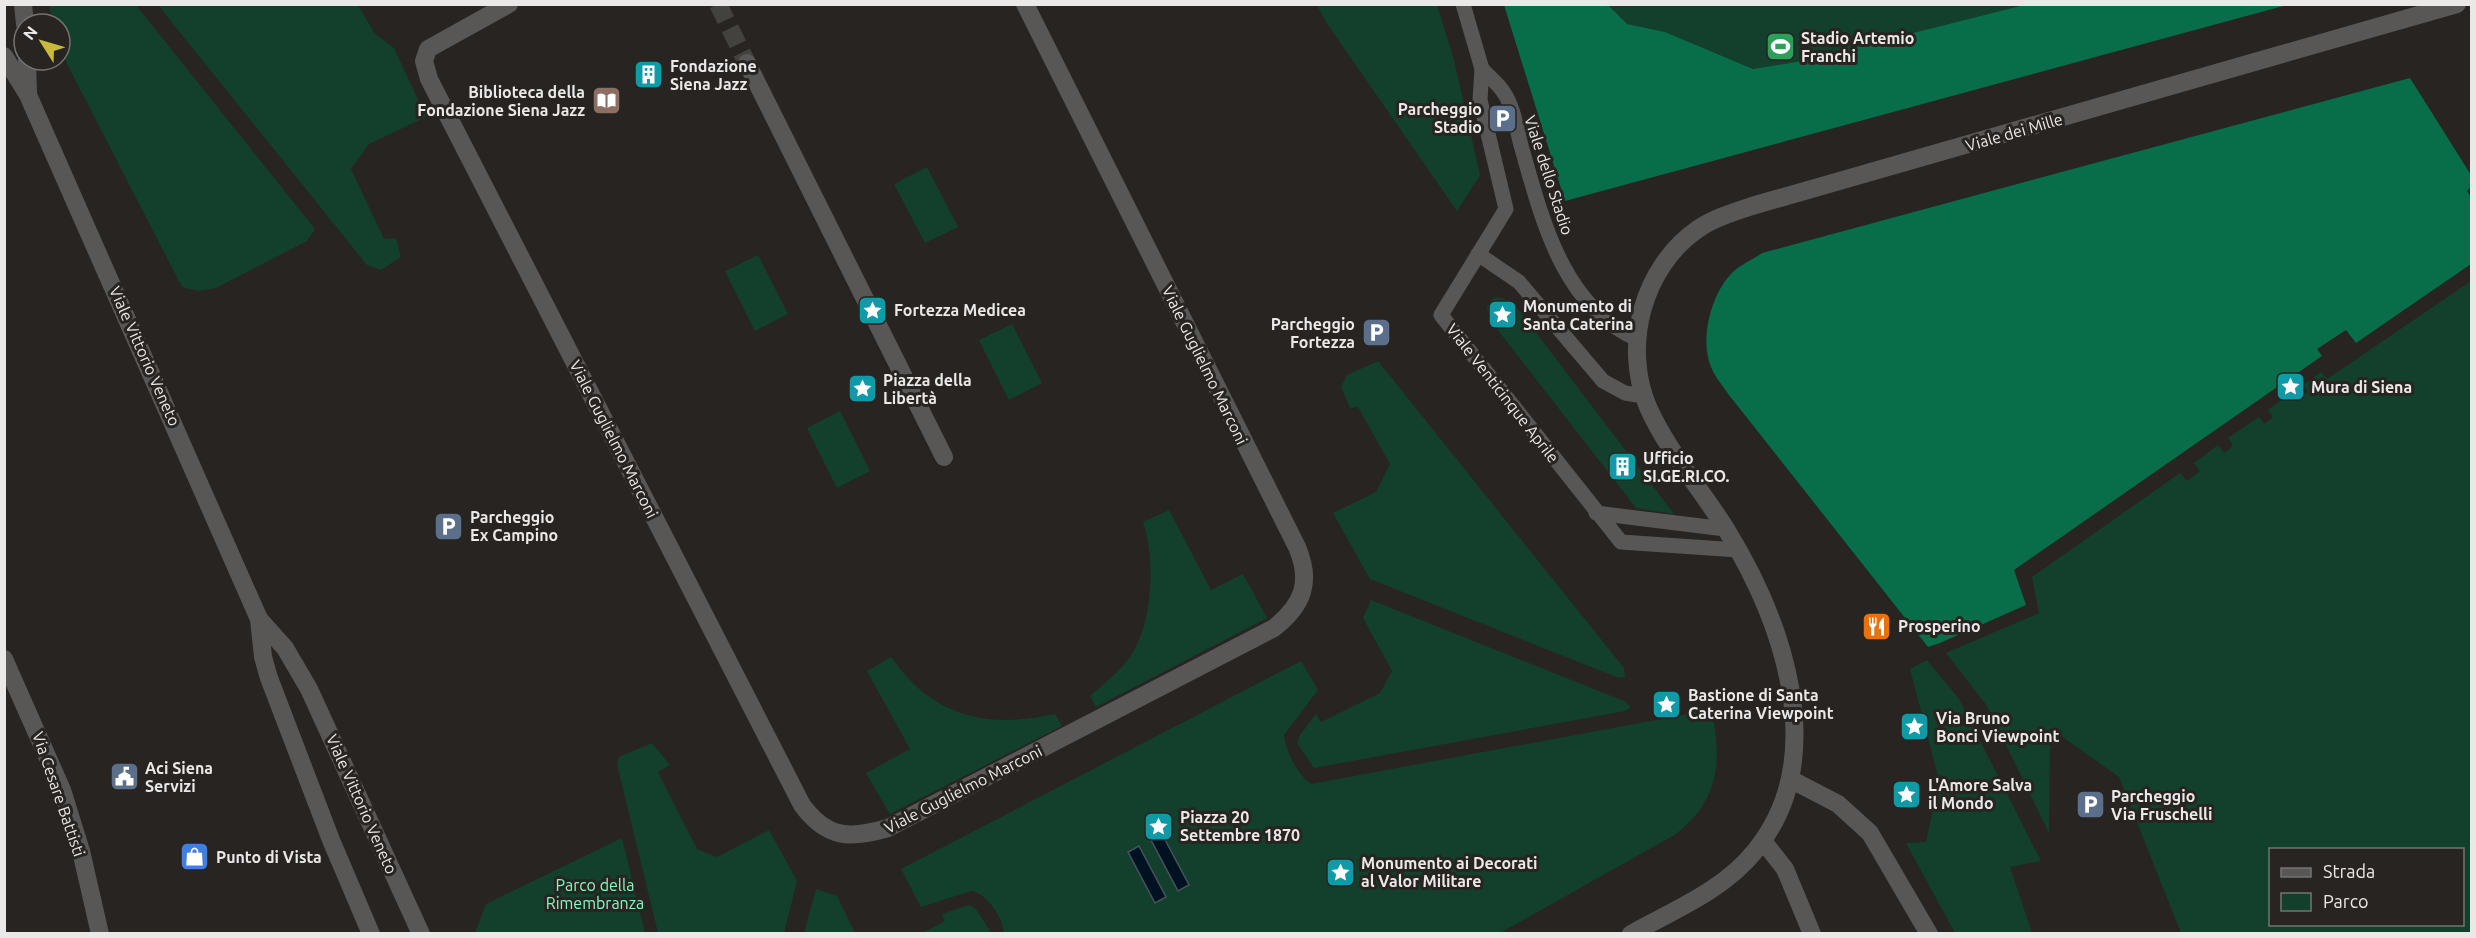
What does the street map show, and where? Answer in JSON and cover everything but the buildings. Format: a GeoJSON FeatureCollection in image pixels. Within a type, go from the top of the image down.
{"type":"FeatureCollection","features":[{"type":"Feature","properties":{"kind":"street","name":"Viale Guglielmo Marconi"},"geometry":{"type":"LineString","coordinates":[[509,4],[428,49],[424,61],[429,79],[802,805],[823,827],[834,833],[857,836],[888,828],[1274,628],[1295,608],[1306,580],[1305,566],[1297,547],[1025,4]]}},
{"type":"Feature","properties":{"kind":"street","name":"Viale dei Mille"},"geometry":{"type":"LineString","coordinates":[[1637,339],[1643,309],[1658,271],[1682,242],[1699,228],[1719,218],[2457,4]]}},
{"type":"Feature","properties":{"kind":"street","name":"Viale Vittorio Veneto"},"geometry":{"type":"LineString","coordinates":[[4,56],[28,95],[259,619],[263,657],[269,678],[331,840],[371,933]]}},
{"type":"Feature","properties":{"kind":"street"},"geometry":{"type":"LineString","coordinates":[[747,63],[944,457]]}},
{"type":"Feature","properties":{"kind":"street","name":"Viale Vittorio Veneto"},"geometry":{"type":"LineString","coordinates":[[27,72],[28,95]]}},
{"type":"Feature","properties":{"kind":"street"},"geometry":{"type":"LineString","coordinates":[[1637,339],[1637,366],[1644,396],[1660,428],[1738,550],[1764,599],[1784,660],[1794,722],[1790,778],[1782,805],[1763,841],[1746,862],[1724,882],[1638,932]]}},
{"type":"Feature","properties":{"kind":"street","name":"Viale Vittorio Veneto"},"geometry":{"type":"LineString","coordinates":[[259,619],[285,648],[309,689],[421,933]]}},
{"type":"Feature","properties":{"kind":"street","name":"Via Cesare Battisti"},"geometry":{"type":"LineString","coordinates":[[4,659],[62,790],[81,851],[100,933]]}},
{"type":"Feature","properties":{"kind":"street"},"geometry":{"type":"LineString","coordinates":[[1790,778],[1838,804],[1870,833],[1929,933]]}},
{"type":"Feature","properties":{"kind":"street"},"geometry":{"type":"LineString","coordinates":[[1763,841],[1785,868],[1812,933]]}},
{"type":"Feature","properties":{"kind":"lane","name":"Viale dello Stadio"},"geometry":{"type":"LineString","coordinates":[[1463,4],[1482,69],[1480,100],[1506,209]]}},
{"type":"Feature","properties":{"kind":"lane","name":"Viale dello Stadio"},"geometry":{"type":"LineString","coordinates":[[1482,69],[1504,93],[1542,218],[1558,258],[1578,288],[1607,321],[1637,339]]}},
{"type":"Feature","properties":{"kind":"lane","name":"Viale Venticinque Aprile"},"geometry":{"type":"LineString","coordinates":[[1506,209],[1441,315],[1621,542],[1738,550]]}},
{"type":"Feature","properties":{"kind":"lane"},"geometry":{"type":"LineString","coordinates":[[1478,254],[1519,282],[1603,381],[1625,393],[1644,396]]}},
{"type":"Feature","properties":{"kind":"lane"},"geometry":{"type":"LineString","coordinates":[[1596,513],[1725,529]]}},
{"type":"Feature","properties":{"kind":"green space"},"geometry":{"type":"Polygon","coordinates":[[[49,5],[136,5],[315,229],[307,241],[216,288],[198,291],[182,287],[71,72],[72,12],[50,12],[49,5]]]}},
{"type":"Feature","properties":{"kind":"green space"},"geometry":{"type":"Polygon","coordinates":[[[158,5],[358,5],[375,34],[394,48],[426,117],[369,144],[351,169],[384,239],[396,238],[401,257],[381,270],[367,265],[158,5]]]}},
{"type":"Feature","properties":{"kind":"green space"},"geometry":{"type":"Polygon","coordinates":[[[1317,5],[1437,5],[1454,60],[1480,175],[1457,211],[1326,22],[1317,5]]]}},
{"type":"Feature","properties":{"kind":"green space"},"geometry":{"type":"Polygon","coordinates":[[[1504,5],[1608,5],[1627,24],[1665,32],[1753,69],[1802,61],[2024,5],[2287,5],[1565,201],[1504,5]]]}},
{"type":"Feature","properties":{"kind":"green space","name":"Stadio Artemio Franchi"},"geometry":{"type":"Polygon","coordinates":[[[1608,5],[2024,5],[1802,61],[1753,69],[1665,32],[1627,24],[1608,5]]]}},
{"type":"Feature","properties":{"kind":"green space"},"geometry":{"type":"Polygon","coordinates":[[[2410,78],[2471,175],[2471,187],[2467,191],[2471,197],[2471,264],[2356,343],[2346,330],[2317,349],[2322,356],[2014,570],[2026,605],[1940,643],[1928,647],[1729,395],[1711,367],[1706,343],[1707,329],[1719,290],[1734,271],[1762,253],[2410,78]]]}},
{"type":"Feature","properties":{"kind":"green space"},"geometry":{"type":"Polygon","coordinates":[[[927,167],[958,227],[925,243],[894,184],[927,167]]]}},
{"type":"Feature","properties":{"kind":"green space"},"geometry":{"type":"Polygon","coordinates":[[[758,255],[788,314],[755,331],[725,271],[758,255]]]}},
{"type":"Feature","properties":{"kind":"green space"},"geometry":{"type":"Polygon","coordinates":[[[2471,281],[2471,933],[2181,933],[2119,777],[2050,728],[2049,833],[1987,706],[1946,653],[2039,613],[2032,577],[2180,473],[2187,481],[2200,471],[2194,463],[2218,445],[2224,453],[2233,446],[2228,438],[2259,417],[2264,424],[2273,417],[2268,410],[2293,392],[2298,399],[2308,392],[2303,385],[2321,372],[2327,379],[2471,281]]]}},
{"type":"Feature","properties":{"kind":"green space"},"geometry":{"type":"Polygon","coordinates":[[[1498,297],[1512,301],[1674,514],[1636,508],[1490,320],[1487,307],[1492,299],[1498,297]],[[1621,453],[1609,462],[1623,480],[1635,471],[1621,453]]]}},
{"type":"Feature","properties":{"kind":"green space"},"geometry":{"type":"Polygon","coordinates":[[[1012,324],[1042,383],[1009,400],[979,340],[1012,324]]]}},
{"type":"Feature","properties":{"kind":"green space"},"geometry":{"type":"Polygon","coordinates":[[[1378,361],[1624,668],[1625,677],[1619,678],[1370,579],[1333,513],[1376,492],[1390,464],[1358,407],[1350,408],[1341,387],[1347,375],[1378,361]]]}},
{"type":"Feature","properties":{"kind":"green space"},"geometry":{"type":"Polygon","coordinates":[[[840,411],[870,471],[837,488],[807,428],[840,411]]]}},
{"type":"Feature","properties":{"kind":"green space"},"geometry":{"type":"Polygon","coordinates":[[[1169,510],[1211,590],[1243,574],[1267,618],[1096,707],[1090,696],[1130,657],[1144,627],[1151,572],[1150,554],[1143,522],[1169,510]]]}},
{"type":"Feature","properties":{"kind":"green space"},"geometry":{"type":"Polygon","coordinates":[[[1371,600],[1624,701],[1631,707],[1625,711],[1314,768],[1297,743],[1300,735],[1316,714],[1321,722],[1380,693],[1392,671],[1363,618],[1371,600]]]}},
{"type":"Feature","properties":{"kind":"green space"},"geometry":{"type":"Polygon","coordinates":[[[891,657],[907,677],[925,693],[963,714],[1006,720],[1055,714],[1062,726],[890,814],[866,773],[910,749],[867,671],[891,657]]]}},
{"type":"Feature","properties":{"kind":"green space"},"geometry":{"type":"Polygon","coordinates":[[[1927,660],[1959,699],[2041,861],[2010,867],[2032,933],[1955,933],[1906,843],[1926,842],[1939,780],[1910,669],[1927,660]]]}},
{"type":"Feature","properties":{"kind":"green space"},"geometry":{"type":"Polygon","coordinates":[[[1301,661],[1318,690],[1284,735],[1293,762],[1311,784],[1683,715],[1711,707],[1715,726],[1717,760],[1710,792],[1691,821],[1676,834],[1500,933],[1004,933],[1001,920],[993,907],[983,896],[971,891],[921,907],[901,869],[1301,661]]]}},
{"type":"Feature","properties":{"kind":"green space"},"geometry":{"type":"Polygon","coordinates":[[[652,743],[670,765],[658,772],[697,849],[717,857],[769,830],[797,881],[784,933],[658,933],[617,764],[619,757],[652,743]]]}},
{"type":"Feature","properties":{"kind":"green space","name":"Parco della Rimembranza"},"geometry":{"type":"Polygon","coordinates":[[[622,838],[645,933],[475,933],[486,904],[622,838]]]}},
{"type":"Feature","properties":{"kind":"green space"},"geometry":{"type":"Polygon","coordinates":[[[816,889],[837,896],[855,933],[804,933],[816,889]]]}},
{"type":"Feature","properties":{"kind":"green space"},"geometry":{"type":"Polygon","coordinates":[[[969,905],[976,909],[990,931],[989,933],[922,933],[945,921],[942,914],[969,905]]]}},
{"type":"Feature","properties":{"kind":"water"},"geometry":{"type":"Polygon","coordinates":[[[1162,834],[1189,885],[1178,891],[1151,840],[1162,834]]]}},
{"type":"Feature","properties":{"kind":"water"},"geometry":{"type":"Polygon","coordinates":[[[1139,846],[1166,897],[1155,903],[1128,852],[1139,846]]]}},
{"type":"Feature","properties":{"kind":"tunnel"},"geometry":{"type":"LineString","coordinates":[[718,4],[747,63]]}},
{"type":"Feature","properties":{"kind":"place","name":"Stadio Artemio Franchi"},"geometry":{"type":"Point","coordinates":[1780,47]}},
{"type":"Feature","properties":{"kind":"place","name":"Fondazione Siena Jazz"},"geometry":{"type":"Point","coordinates":[649,75]}},
{"type":"Feature","properties":{"kind":"place","name":"Biblioteca della Fondazione Siena Jazz"},"geometry":{"type":"Point","coordinates":[606,101]}},
{"type":"Feature","properties":{"kind":"place","name":"Parcheggio Stadio"},"geometry":{"type":"Point","coordinates":[1503,118]}},
{"type":"Feature","properties":{"kind":"place","name":"Fortezza Medicea"},"geometry":{"type":"Point","coordinates":[873,310]}},
{"type":"Feature","properties":{"kind":"place","name":"Monumento di Santa Caterina"},"geometry":{"type":"Point","coordinates":[1502,315]}},
{"type":"Feature","properties":{"kind":"place","name":"Parcheggio Fortezza"},"geometry":{"type":"Point","coordinates":[1376,333]}},
{"type":"Feature","properties":{"kind":"place","name":"Mura di Siena"},"geometry":{"type":"Point","coordinates":[2290,387]}},
{"type":"Feature","properties":{"kind":"place","name":"Piazza della Libertà"},"geometry":{"type":"Point","coordinates":[862,389]}},
{"type":"Feature","properties":{"kind":"place","name":"Ufficio SI.GE.RI.CO."},"geometry":{"type":"Point","coordinates":[1622,467]}},
{"type":"Feature","properties":{"kind":"place","name":"Parcheggio Ex Campino"},"geometry":{"type":"Point","coordinates":[449,526]}},
{"type":"Feature","properties":{"kind":"place","name":"Prosperino"},"geometry":{"type":"Point","coordinates":[1877,626]}},
{"type":"Feature","properties":{"kind":"place","name":"Bastione di Santa Caterina Viewpoint"},"geometry":{"type":"Point","coordinates":[1667,704]}},
{"type":"Feature","properties":{"kind":"place","name":"Via Bruno Bonci Viewpoint"},"geometry":{"type":"Point","coordinates":[1915,727]}},
{"type":"Feature","properties":{"kind":"place","name":"Aci Siena Servizi"},"geometry":{"type":"Point","coordinates":[124,777]}},
{"type":"Feature","properties":{"kind":"place","name":"L'Amore Salva il Mondo"},"geometry":{"type":"Point","coordinates":[1907,794]}},
{"type":"Feature","properties":{"kind":"place","name":"Parcheggio Via Fruschelli"},"geometry":{"type":"Point","coordinates":[2090,805]}},
{"type":"Feature","properties":{"kind":"place","name":"Piazza 20 Settembre 1870"},"geometry":{"type":"Point","coordinates":[1159,826]}},
{"type":"Feature","properties":{"kind":"place","name":"Punto di Vista"},"geometry":{"type":"Point","coordinates":[195,857]}},
{"type":"Feature","properties":{"kind":"place","name":"Monumento ai Decorati al Valor Militare"},"geometry":{"type":"Point","coordinates":[1340,872]}}]}
